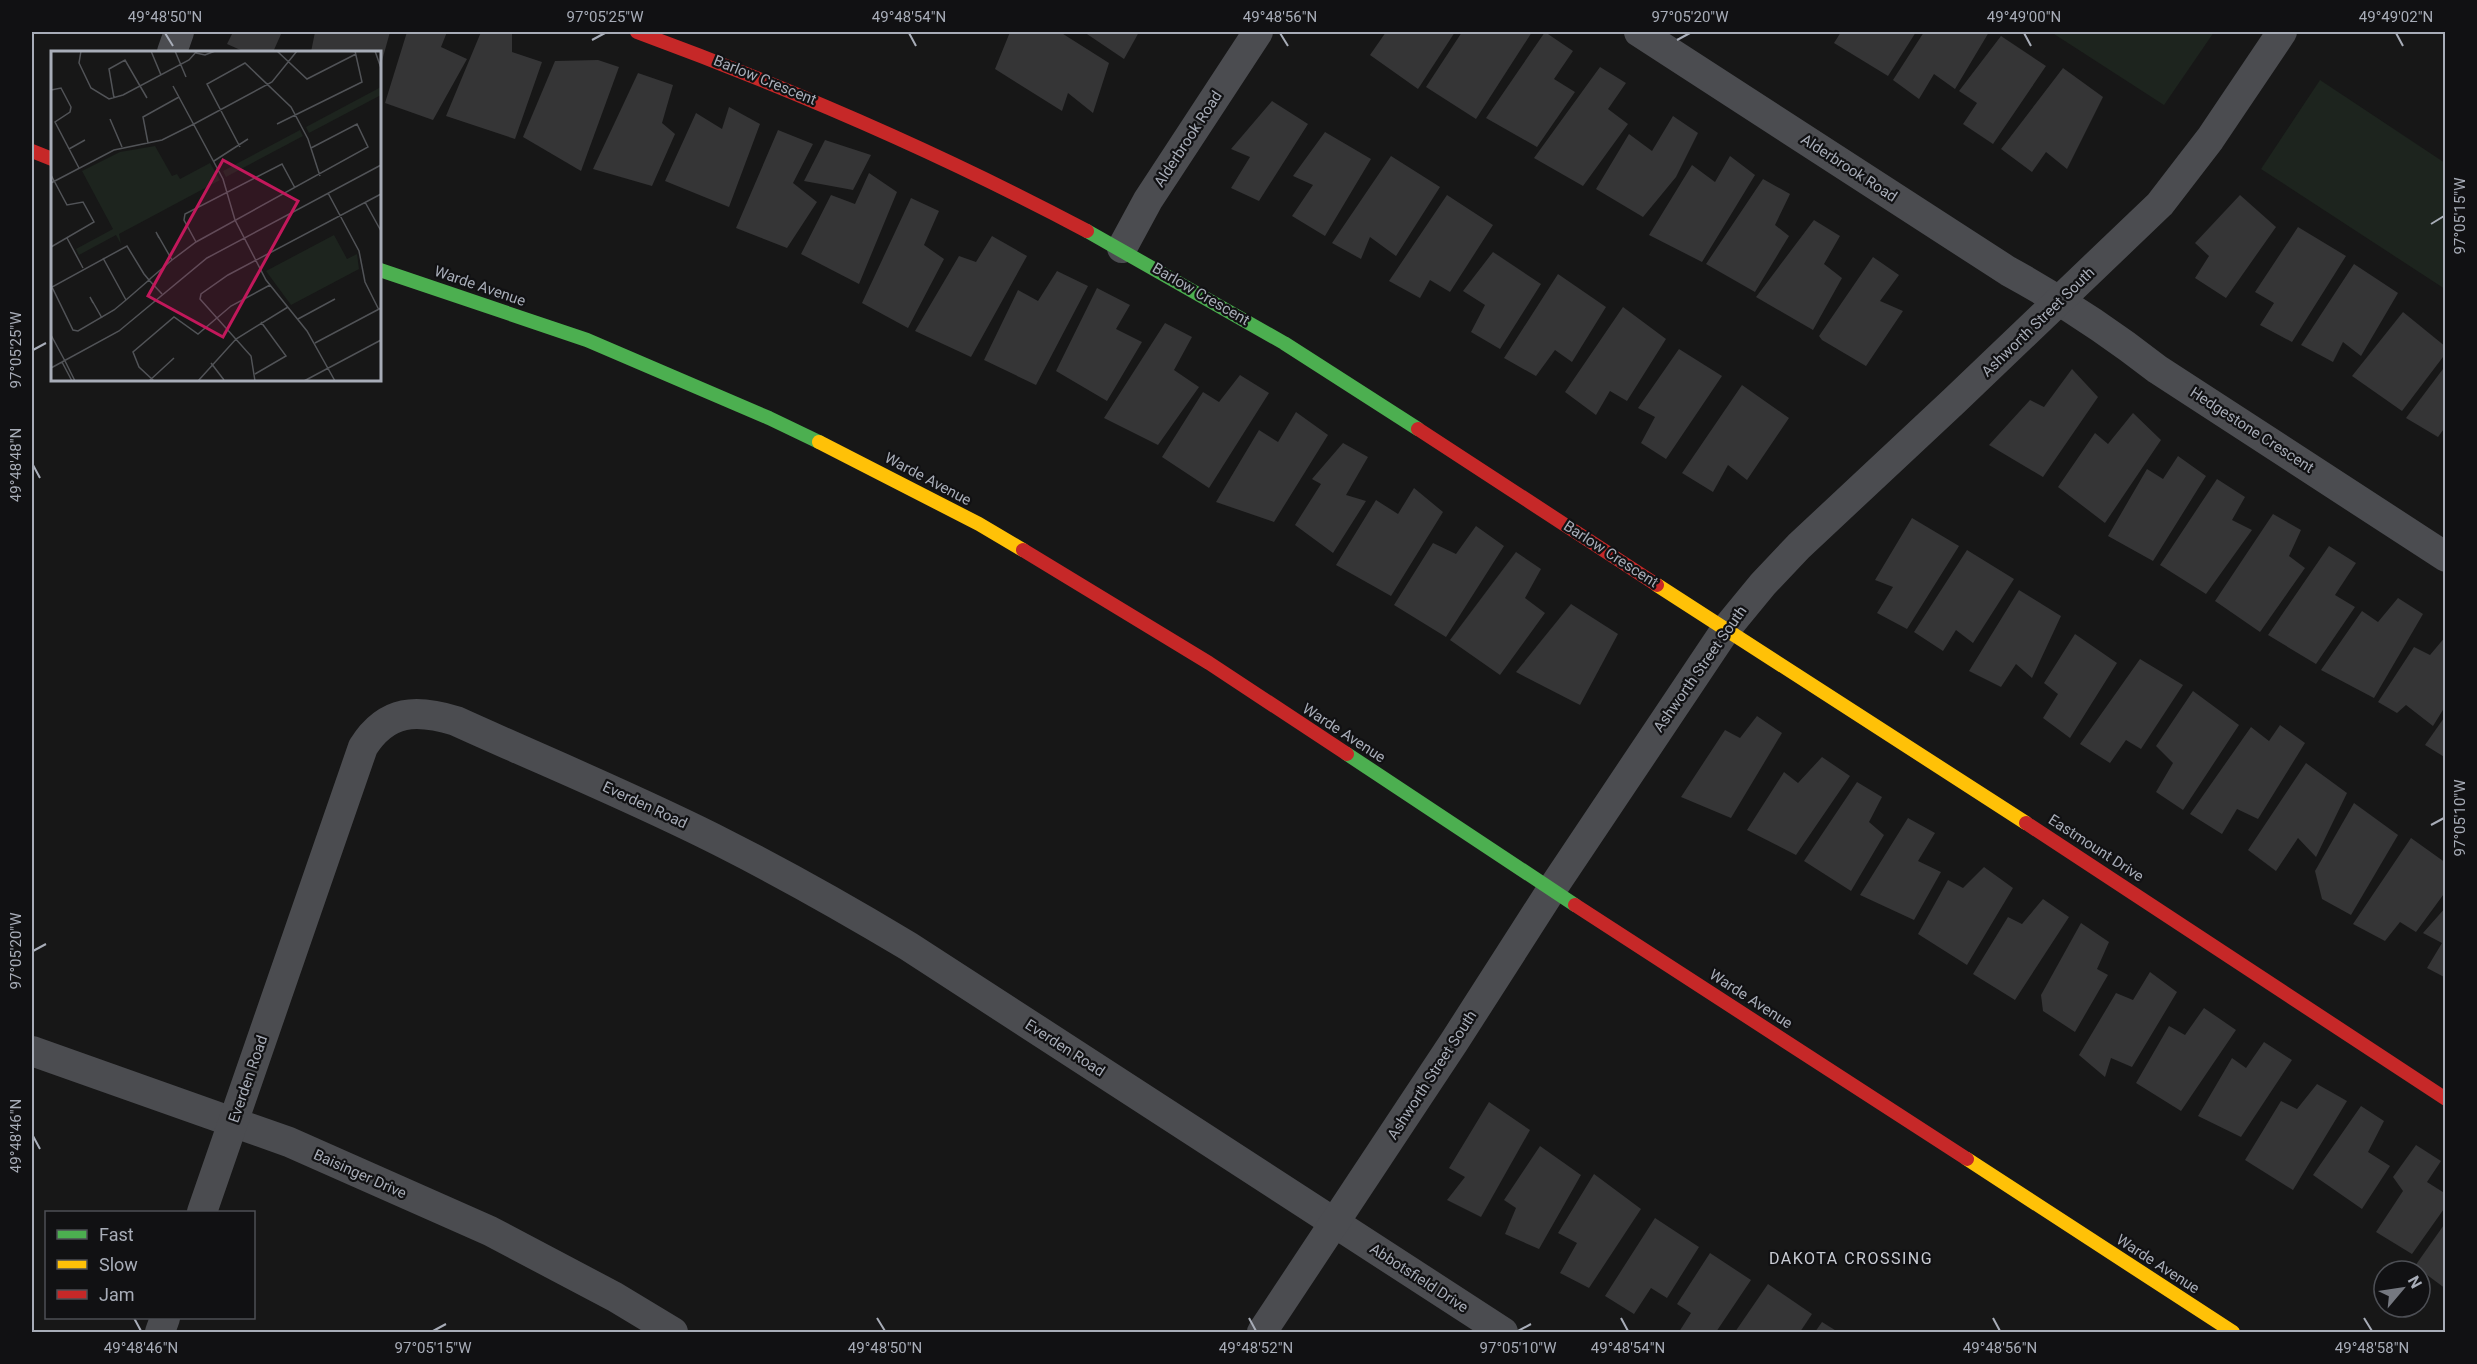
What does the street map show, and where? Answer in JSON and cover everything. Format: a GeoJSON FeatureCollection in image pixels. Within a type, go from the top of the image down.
{"type":"FeatureCollection","features":[{"type":"Feature","properties":{"kind":"main road","name":"Barlow Crescent"},"geometry":{"type":"LineString","coordinates":[[637,32],[691,40],[788,89],[932,153],[1122,248],[1284,343],[1726,629]]}},
{"type":"Feature","properties":{"kind":"main road"},"geometry":{"type":"LineString","coordinates":[[32,151],[51,159]]}},
{"type":"Feature","properties":{"kind":"main road","name":"Warde Avenue"},"geometry":{"type":"LineString","coordinates":[[381,270],[587,340],[770,418],[979,524],[1209,663],[2233,1332]]}},
{"type":"Feature","properties":{"kind":"main road","name":"Eastmount Drive"},"geometry":{"type":"LineString","coordinates":[[1726,629],[2125,887],[2445,1099]]}},
{"type":"Feature","properties":{"kind":"street"},"geometry":{"type":"LineString","coordinates":[[172,51],[179,32]]}},
{"type":"Feature","properties":{"kind":"street","name":"Alderbrook Road"},"geometry":{"type":"LineString","coordinates":[[1122,248],[1148,200],[1258,32]]}},
{"type":"Feature","properties":{"kind":"street","name":"Alderbrook Road"},"geometry":{"type":"LineString","coordinates":[[1639,32],[2008,271],[2060,301]]}},
{"type":"Feature","properties":{"kind":"street","name":"Ashworth Street South"},"geometry":{"type":"LineString","coordinates":[[1262,1332],[1552,889],[1726,629],[1763,584],[1799,546],[2160,204],[2210,139],[2282,32]]}},
{"type":"Feature","properties":{"kind":"street","name":"Hedgestone Crescent"},"geometry":{"type":"LineString","coordinates":[[2060,301],[2119,339],[2167,376],[2445,557]]}},
{"type":"Feature","properties":{"kind":"street","name":"Everden Road"},"geometry":{"type":"LineString","coordinates":[[202,1211],[363,747],[379,726],[412,713],[436,714],[456,721],[612,789],[724,843],[817,892],[908,946],[1335,1223]]}},
{"type":"Feature","properties":{"kind":"street","name":"Baisinger Drive"},"geometry":{"type":"LineString","coordinates":[[32,1051],[289,1142],[490,1231],[615,1297],[673,1332]]}},
{"type":"Feature","properties":{"kind":"street","name":"Abbotsfield Drive"},"geometry":{"type":"LineString","coordinates":[[1335,1223],[1503,1332]]}},
{"type":"Feature","properties":{"kind":"shaded area"},"geometry":{"type":"Polygon","coordinates":[[[2051,32],[2214,32],[2164,105],[2051,32]]]}},
{"type":"Feature","properties":{"kind":"shaded area"},"geometry":{"type":"Polygon","coordinates":[[[2320,80],[2445,163],[2445,289],[2261,169],[2320,80]]]}},
{"type":"Feature","properties":{"kind":"building"},"geometry":{"type":"Polygon","coordinates":[[[233,32],[282,32],[273,51],[243,51],[227,44],[233,32]]]}},
{"type":"Feature","properties":{"kind":"building"},"geometry":{"type":"Polygon","coordinates":[[[315,32],[390,32],[381,64],[381,51],[311,51],[315,32]]]}},
{"type":"Feature","properties":{"kind":"building"},"geometry":{"type":"Polygon","coordinates":[[[407,32],[447,32],[441,47],[467,59],[433,120],[385,103],[407,32]]]}},
{"type":"Feature","properties":{"kind":"building"},"geometry":{"type":"Polygon","coordinates":[[[481,32],[512,32],[512,52],[542,62],[515,139],[446,116],[481,32]]]}},
{"type":"Feature","properties":{"kind":"building"},"geometry":{"type":"Polygon","coordinates":[[[1010,32],[1060,32],[1109,63],[1093,113],[1068,93],[1062,111],[995,69],[1010,32]]]}},
{"type":"Feature","properties":{"kind":"building"},"geometry":{"type":"Polygon","coordinates":[[[1084,32],[1139,32],[1124,59],[1084,32]]]}},
{"type":"Feature","properties":{"kind":"building"},"geometry":{"type":"Polygon","coordinates":[[[1386,32],[1455,32],[1418,89],[1370,55],[1386,32]]]}},
{"type":"Feature","properties":{"kind":"building"},"geometry":{"type":"Polygon","coordinates":[[[1462,32],[1532,32],[1476,119],[1426,87],[1462,32]]]}},
{"type":"Feature","properties":{"kind":"building"},"geometry":{"type":"Polygon","coordinates":[[[1545,32],[1573,51],[1554,79],[1575,92],[1537,147],[1486,118],[1545,32]]]}},
{"type":"Feature","properties":{"kind":"building"},"geometry":{"type":"Polygon","coordinates":[[[1841,32],[1916,32],[1888,76],[1834,43],[1841,32]]]}},
{"type":"Feature","properties":{"kind":"building"},"geometry":{"type":"Polygon","coordinates":[[[1924,32],[1989,32],[1955,89],[1934,74],[1919,99],[1893,80],[1924,32]]]}},
{"type":"Feature","properties":{"kind":"building"},"geometry":{"type":"Polygon","coordinates":[[[2001,36],[2046,66],[1993,144],[1963,124],[1977,103],[1959,91],[2001,36]]]}},
{"type":"Feature","properties":{"kind":"building"},"geometry":{"type":"Polygon","coordinates":[[[598,60],[619,67],[581,171],[523,137],[555,61],[598,60]]]}},
{"type":"Feature","properties":{"kind":"building"},"geometry":{"type":"Polygon","coordinates":[[[1600,67],[1626,83],[1608,109],[1628,124],[1583,186],[1534,158],[1600,67]]]}},
{"type":"Feature","properties":{"kind":"building"},"geometry":{"type":"Polygon","coordinates":[[[2063,68],[2103,97],[2067,169],[2046,152],[2032,172],[2001,149],[2063,68]]]}},
{"type":"Feature","properties":{"kind":"building"},"geometry":{"type":"Polygon","coordinates":[[[638,73],[673,85],[662,123],[675,134],[652,186],[593,169],[638,73]]]}},
{"type":"Feature","properties":{"kind":"building"},"geometry":{"type":"Polygon","coordinates":[[[1272,101],[1308,124],[1259,201],[1231,188],[1250,157],[1231,149],[1272,101]]]}},
{"type":"Feature","properties":{"kind":"building"},"geometry":{"type":"Polygon","coordinates":[[[729,107],[760,124],[729,207],[665,181],[696,113],[722,129],[729,107]]]}},
{"type":"Feature","properties":{"kind":"building"},"geometry":{"type":"Polygon","coordinates":[[[1673,116],[1698,133],[1676,177],[1643,217],[1596,189],[1629,134],[1652,151],[1673,116]]]}},
{"type":"Feature","properties":{"kind":"building"},"geometry":{"type":"Polygon","coordinates":[[[778,130],[813,144],[793,183],[817,202],[787,248],[736,228],[778,130]]]}},
{"type":"Feature","properties":{"kind":"building"},"geometry":{"type":"Polygon","coordinates":[[[1325,132],[1371,159],[1325,236],[1292,216],[1313,185],[1293,176],[1325,132]]]}},
{"type":"Feature","properties":{"kind":"building"},"geometry":{"type":"Polygon","coordinates":[[[825,140],[871,155],[853,190],[804,181],[825,140]]]}},
{"type":"Feature","properties":{"kind":"building"},"geometry":{"type":"Polygon","coordinates":[[[1391,156],[1440,187],[1396,256],[1370,237],[1361,259],[1332,243],[1391,156]]]}},
{"type":"Feature","properties":{"kind":"building"},"geometry":{"type":"Polygon","coordinates":[[[1730,156],[1755,175],[1702,262],[1649,235],[1692,165],[1715,182],[1730,156]]]}},
{"type":"Feature","properties":{"kind":"building"},"geometry":{"type":"Polygon","coordinates":[[[869,173],[897,192],[859,284],[801,254],[831,195],[855,204],[869,173]]]}},
{"type":"Feature","properties":{"kind":"building"},"geometry":{"type":"Polygon","coordinates":[[[1763,179],[1790,194],[1775,225],[1789,236],[1755,292],[1706,264],[1763,179]]]}},
{"type":"Feature","properties":{"kind":"building"},"geometry":{"type":"Polygon","coordinates":[[[1447,195],[1493,225],[1450,292],[1430,280],[1420,298],[1389,281],[1447,195]]]}},
{"type":"Feature","properties":{"kind":"building"},"geometry":{"type":"Polygon","coordinates":[[[2240,195],[2276,227],[2226,298],[2195,278],[2209,256],[2195,243],[2240,195]]]}},
{"type":"Feature","properties":{"kind":"building"},"geometry":{"type":"Polygon","coordinates":[[[911,198],[939,211],[924,245],[944,259],[908,328],[862,303],[911,198]]]}},
{"type":"Feature","properties":{"kind":"building"},"geometry":{"type":"Polygon","coordinates":[[[1814,220],[1840,236],[1824,264],[1842,278],[1813,330],[1756,297],[1814,220]]]}},
{"type":"Feature","properties":{"kind":"building"},"geometry":{"type":"Polygon","coordinates":[[[2298,227],[2346,256],[2292,342],[2260,325],[2274,303],[2255,292],[2298,227]]]}},
{"type":"Feature","properties":{"kind":"building"},"geometry":{"type":"Polygon","coordinates":[[[992,236],[1027,256],[971,357],[915,331],[959,256],[976,262],[992,236]]]}},
{"type":"Feature","properties":{"kind":"building"},"geometry":{"type":"Polygon","coordinates":[[[1493,252],[1541,284],[1500,349],[1471,332],[1485,305],[1463,291],[1493,252]]]}},
{"type":"Feature","properties":{"kind":"building"},"geometry":{"type":"Polygon","coordinates":[[[1873,257],[1899,275],[1880,301],[1903,311],[1866,366],[1819,336],[1873,257]]]}},
{"type":"Feature","properties":{"kind":"building"},"geometry":{"type":"Polygon","coordinates":[[[2354,264],[2398,293],[2361,356],[2343,342],[2333,362],[2301,345],[2354,264]]]}},
{"type":"Feature","properties":{"kind":"building"},"geometry":{"type":"Polygon","coordinates":[[[1057,271],[1088,286],[1036,385],[984,360],[1018,290],[1038,301],[1057,271]]]}},
{"type":"Feature","properties":{"kind":"building"},"geometry":{"type":"Polygon","coordinates":[[[1558,274],[1606,307],[1572,362],[1555,350],[1536,376],[1504,358],[1558,274]]]}},
{"type":"Feature","properties":{"kind":"building"},"geometry":{"type":"Polygon","coordinates":[[[1097,288],[1130,305],[1116,329],[1142,342],[1107,401],[1056,371],[1097,288]]]}},
{"type":"Feature","properties":{"kind":"building"},"geometry":{"type":"Polygon","coordinates":[[[1623,307],[1666,339],[1627,401],[1610,391],[1596,415],[1565,392],[1623,307]]]}},
{"type":"Feature","properties":{"kind":"building"},"geometry":{"type":"Polygon","coordinates":[[[2403,312],[2446,347],[2446,353],[2402,411],[2352,376],[2403,312]]]}},
{"type":"Feature","properties":{"kind":"building"},"geometry":{"type":"Polygon","coordinates":[[[1165,323],[1192,337],[1174,370],[1199,387],[1158,445],[1104,418],[1165,323]]]}},
{"type":"Feature","properties":{"kind":"building"},"geometry":{"type":"Polygon","coordinates":[[[1679,349],[1722,376],[1666,459],[1641,443],[1655,417],[1638,408],[1679,349]]]}},
{"type":"Feature","properties":{"kind":"building"},"geometry":{"type":"Polygon","coordinates":[[[2446,365],[2446,426],[2438,437],[2406,418],[2446,365]]]}},
{"type":"Feature","properties":{"kind":"building"},"geometry":{"type":"Polygon","coordinates":[[[2072,369],[2098,397],[2043,477],[1989,445],[2030,400],[2044,407],[2072,369]]]}},
{"type":"Feature","properties":{"kind":"building"},"geometry":{"type":"Polygon","coordinates":[[[1240,375],[1269,393],[1209,488],[1162,457],[1203,392],[1219,402],[1240,375]]]}},
{"type":"Feature","properties":{"kind":"building"},"geometry":{"type":"Polygon","coordinates":[[[1742,385],[1789,418],[1747,480],[1728,465],[1713,492],[1682,473],[1742,385]]]}},
{"type":"Feature","properties":{"kind":"building"},"geometry":{"type":"Polygon","coordinates":[[[1296,412],[1328,435],[1274,522],[1216,502],[1259,430],[1278,442],[1296,412]]]}},
{"type":"Feature","properties":{"kind":"building"},"geometry":{"type":"Polygon","coordinates":[[[2133,413],[2161,440],[2105,523],[2058,487],[2095,433],[2108,444],[2133,413]]]}},
{"type":"Feature","properties":{"kind":"building"},"geometry":{"type":"Polygon","coordinates":[[[1343,443],[1368,457],[1346,495],[1366,501],[1333,553],[1295,525],[1321,484],[1312,479],[1343,443]]]}},
{"type":"Feature","properties":{"kind":"building"},"geometry":{"type":"Polygon","coordinates":[[[2178,456],[2206,476],[2153,561],[2108,536],[2147,469],[2163,479],[2178,456]]]}},
{"type":"Feature","properties":{"kind":"building"},"geometry":{"type":"Polygon","coordinates":[[[2217,479],[2245,497],[2232,520],[2252,530],[2206,594],[2160,565],[2217,479]]]}},
{"type":"Feature","properties":{"kind":"building"},"geometry":{"type":"Polygon","coordinates":[[[1414,488],[1443,512],[1391,596],[1336,565],[1376,500],[1398,514],[1414,488]]]}},
{"type":"Feature","properties":{"kind":"building"},"geometry":{"type":"Polygon","coordinates":[[[2273,514],[2301,530],[2289,556],[2305,568],[2260,632],[2215,601],[2273,514]]]}},
{"type":"Feature","properties":{"kind":"building"},"geometry":{"type":"Polygon","coordinates":[[[1912,518],[1959,546],[1907,629],[1877,613],[1893,587],[1875,580],[1912,518]]]}},
{"type":"Feature","properties":{"kind":"building"},"geometry":{"type":"Polygon","coordinates":[[[1476,526],[1504,546],[1446,637],[1394,605],[1433,543],[1456,554],[1476,526]]]}},
{"type":"Feature","properties":{"kind":"building"},"geometry":{"type":"Polygon","coordinates":[[[2329,546],[2356,563],[2335,595],[2355,607],[2316,664],[2268,635],[2329,546]]]}},
{"type":"Feature","properties":{"kind":"building"},"geometry":{"type":"Polygon","coordinates":[[[1967,550],[2014,579],[1973,643],[1956,630],[1943,651],[1914,632],[1967,550]]]}},
{"type":"Feature","properties":{"kind":"building"},"geometry":{"type":"Polygon","coordinates":[[[1516,552],[1541,569],[1525,598],[1545,613],[1500,675],[1450,640],[1516,552]]]}},
{"type":"Feature","properties":{"kind":"building"},"geometry":{"type":"Polygon","coordinates":[[[2019,590],[2061,616],[2032,678],[2016,664],[2001,687],[1969,671],[2019,590]]]}},
{"type":"Feature","properties":{"kind":"building"},"geometry":{"type":"Polygon","coordinates":[[[2398,598],[2423,614],[2374,698],[2321,670],[2362,611],[2378,622],[2398,598]]]}},
{"type":"Feature","properties":{"kind":"building"},"geometry":{"type":"Polygon","coordinates":[[[1571,604],[1618,634],[1580,705],[1516,672],[1571,604]]]}},
{"type":"Feature","properties":{"kind":"building"},"geometry":{"type":"Polygon","coordinates":[[[2075,634],[2117,663],[2070,738],[2043,718],[2058,694],[2044,683],[2075,634]]]}},
{"type":"Feature","properties":{"kind":"building"},"geometry":{"type":"Polygon","coordinates":[[[2446,636],[2446,705],[2433,726],[2406,705],[2397,713],[2378,702],[2414,647],[2430,655],[2446,636]]]}},
{"type":"Feature","properties":{"kind":"building"},"geometry":{"type":"Polygon","coordinates":[[[2140,659],[2183,685],[2141,749],[2126,740],[2110,763],[2080,744],[2140,659]]]}},
{"type":"Feature","properties":{"kind":"building"},"geometry":{"type":"Polygon","coordinates":[[[2193,691],[2239,725],[2183,810],[2156,792],[2173,763],[2156,746],[2193,691]]]}},
{"type":"Feature","properties":{"kind":"building"},"geometry":{"type":"Polygon","coordinates":[[[2446,715],[2446,758],[2425,745],[2446,715]]]}},
{"type":"Feature","properties":{"kind":"building"},"geometry":{"type":"Polygon","coordinates":[[[1757,716],[1782,733],[1731,818],[1681,797],[1725,730],[1740,738],[1757,716]]]}},
{"type":"Feature","properties":{"kind":"building"},"geometry":{"type":"Polygon","coordinates":[[[2280,725],[2305,743],[2258,819],[2237,809],[2222,834],[2190,814],[2251,727],[2269,741],[2280,725]]]}},
{"type":"Feature","properties":{"kind":"building"},"geometry":{"type":"Polygon","coordinates":[[[1822,757],[1850,776],[1796,855],[1747,830],[1784,772],[1798,783],[1822,757]]]}},
{"type":"Feature","properties":{"kind":"building"},"geometry":{"type":"Polygon","coordinates":[[[2306,763],[2347,793],[2316,857],[2298,838],[2276,871],[2248,850],[2306,763]]]}},
{"type":"Feature","properties":{"kind":"building"},"geometry":{"type":"Polygon","coordinates":[[[1857,782],[1882,797],[1869,822],[1884,835],[1851,891],[1804,861],[1857,782]]]}},
{"type":"Feature","properties":{"kind":"building"},"geometry":{"type":"Polygon","coordinates":[[[2354,803],[2398,835],[2351,915],[2322,899],[2315,871],[2354,803]]]}},
{"type":"Feature","properties":{"kind":"building"},"geometry":{"type":"Polygon","coordinates":[[[1908,818],[1935,833],[1918,861],[1941,872],[1914,920],[1860,895],[1908,818]]]}},
{"type":"Feature","properties":{"kind":"building"},"geometry":{"type":"Polygon","coordinates":[[[2411,838],[2446,863],[2446,891],[2416,932],[2400,922],[2385,941],[2353,924],[2411,838]]]}},
{"type":"Feature","properties":{"kind":"building"},"geometry":{"type":"Polygon","coordinates":[[[1984,867],[2013,888],[1967,965],[1918,934],[1948,880],[1963,888],[1984,867]]]}},
{"type":"Feature","properties":{"kind":"building"},"geometry":{"type":"Polygon","coordinates":[[[2043,899],[2069,917],[2015,1000],[1973,974],[2008,917],[2022,924],[2043,899]]]}},
{"type":"Feature","properties":{"kind":"building"},"geometry":{"type":"Polygon","coordinates":[[[2446,907],[2446,978],[2427,968],[2442,943],[2423,933],[2446,907]]]}},
{"type":"Feature","properties":{"kind":"building"},"geometry":{"type":"Polygon","coordinates":[[[2081,923],[2109,942],[2097,969],[2108,975],[2075,1032],[2043,1011],[2041,995],[2081,923]]]}},
{"type":"Feature","properties":{"kind":"building"},"geometry":{"type":"Polygon","coordinates":[[[2150,972],[2177,992],[2132,1067],[2111,1058],[2105,1077],[2079,1055],[2116,993],[2133,1000],[2150,972]]]}},
{"type":"Feature","properties":{"kind":"building"},"geometry":{"type":"Polygon","coordinates":[[[2204,1008],[2236,1030],[2181,1111],[2136,1083],[2169,1026],[2185,1035],[2204,1008]]]}},
{"type":"Feature","properties":{"kind":"building"},"geometry":{"type":"Polygon","coordinates":[[[2264,1042],[2292,1060],[2241,1137],[2198,1116],[2232,1058],[2246,1068],[2264,1042]]]}},
{"type":"Feature","properties":{"kind":"building"},"geometry":{"type":"Polygon","coordinates":[[[2317,1084],[2347,1101],[2293,1190],[2245,1160],[2281,1101],[2297,1109],[2317,1084]]]}},
{"type":"Feature","properties":{"kind":"building"},"geometry":{"type":"Polygon","coordinates":[[[1489,1102],[1530,1130],[1481,1217],[1447,1200],[1465,1177],[1449,1168],[1489,1102]]]}},
{"type":"Feature","properties":{"kind":"building"},"geometry":{"type":"Polygon","coordinates":[[[2361,1106],[2384,1121],[2368,1152],[2390,1166],[2362,1209],[2313,1175],[2361,1106]]]}},
{"type":"Feature","properties":{"kind":"building"},"geometry":{"type":"Polygon","coordinates":[[[2416,1145],[2441,1161],[2427,1182],[2446,1194],[2446,1206],[2412,1254],[2376,1232],[2403,1191],[2393,1177],[2416,1145]]]}},
{"type":"Feature","properties":{"kind":"building"},"geometry":{"type":"Polygon","coordinates":[[[1540,1146],[1581,1175],[1539,1249],[1505,1234],[1516,1208],[1504,1200],[1540,1146]]]}},
{"type":"Feature","properties":{"kind":"building"},"geometry":{"type":"Polygon","coordinates":[[[1594,1174],[1641,1209],[1589,1288],[1560,1273],[1577,1243],[1558,1233],[1594,1174]]]}},
{"type":"Feature","properties":{"kind":"building"},"geometry":{"type":"Polygon","coordinates":[[[1655,1218],[1699,1247],[1667,1298],[1651,1288],[1634,1314],[1605,1296],[1655,1218]]]}},
{"type":"Feature","properties":{"kind":"building"},"geometry":{"type":"Polygon","coordinates":[[[2446,1222],[2446,1289],[2432,1279],[2432,1259],[2420,1259],[2446,1222]]]}},
{"type":"Feature","properties":{"kind":"building"},"geometry":{"type":"Polygon","coordinates":[[[1710,1253],[1751,1280],[1716,1332],[1679,1332],[1691,1313],[1677,1304],[1710,1253]]]}},
{"type":"Feature","properties":{"kind":"building"},"geometry":{"type":"Polygon","coordinates":[[[1768,1284],[1812,1314],[1800,1332],[1735,1332],[1768,1284]]]}},
{"type":"Feature","properties":{"kind":"building"},"geometry":{"type":"Polygon","coordinates":[[[1822,1322],[1838,1332],[1815,1332],[1822,1322]]]}},
{"type":"Feature","properties":{"kind":"traffic: fast"},"geometry":{"type":"LineString","coordinates":[[1087,231],[1284,343],[1418,429]]}},
{"type":"Feature","properties":{"kind":"traffic: fast"},"geometry":{"type":"LineString","coordinates":[[381,270],[587,340],[769,418],[819,442]]}},
{"type":"Feature","properties":{"kind":"traffic: fast"},"geometry":{"type":"LineString","coordinates":[[1347,754],[1575,905]]}},
{"type":"Feature","properties":{"kind":"traffic: slow"},"geometry":{"type":"LineString","coordinates":[[819,442],[979,524],[1023,550]]}},
{"type":"Feature","properties":{"kind":"traffic: slow"},"geometry":{"type":"LineString","coordinates":[[1657,585],[2026,823]]}},
{"type":"Feature","properties":{"kind":"traffic: slow"},"geometry":{"type":"LineString","coordinates":[[1967,1159],[2233,1332]]}},
{"type":"Feature","properties":{"kind":"traffic: jam"},"geometry":{"type":"LineString","coordinates":[[637,32],[752,76],[866,124],[977,175],[1087,231]]}},
{"type":"Feature","properties":{"kind":"traffic: jam"},"geometry":{"type":"LineString","coordinates":[[32,151],[51,159]]}},
{"type":"Feature","properties":{"kind":"traffic: jam"},"geometry":{"type":"LineString","coordinates":[[1418,429],[1657,585]]}},
{"type":"Feature","properties":{"kind":"traffic: jam"},"geometry":{"type":"LineString","coordinates":[[1023,550],[1209,663],[1347,754]]}},
{"type":"Feature","properties":{"kind":"traffic: jam"},"geometry":{"type":"LineString","coordinates":[[2026,823],[2446,1099]]}},
{"type":"Feature","properties":{"kind":"traffic: jam"},"geometry":{"type":"LineString","coordinates":[[1575,905],[1967,1159]]}},
{"type":"Feature","properties":{"kind":"district","name":"DAKOTA CROSSING"},"geometry":{"type":"Point","coordinates":[1851,1258]}}]}
